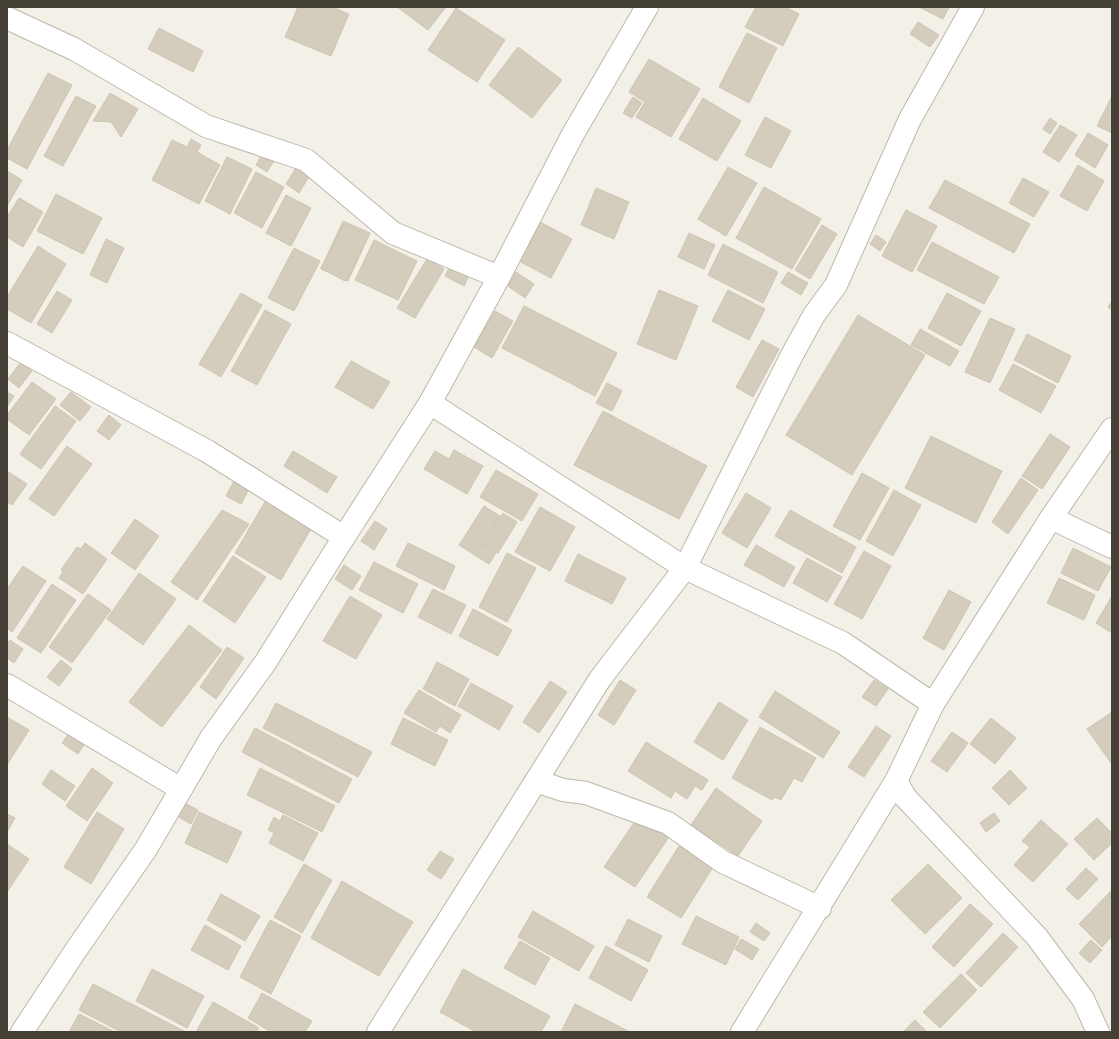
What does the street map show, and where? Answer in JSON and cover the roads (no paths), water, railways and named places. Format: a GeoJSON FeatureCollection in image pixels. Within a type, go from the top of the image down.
{"type":"FeatureCollection","features":[{"type":"Feature","properties":{"kind":"street"},"geometry":{"type":"LineString","coordinates":[[22,1032],[76,950],[146,849],[211,738],[265,663],[430,403],[499,277],[573,134],[647,7]]}},
{"type":"Feature","properties":{"kind":"street"},"geometry":{"type":"LineString","coordinates":[[378,1032],[600,679],[685,568],[792,355],[814,315],[836,285],[910,119],[973,7]]}},
{"type":"Feature","properties":{"kind":"street"},"geometry":{"type":"LineString","coordinates":[[7,18],[74,49],[206,126],[306,160],[392,233],[499,277]]}},
{"type":"Feature","properties":{"kind":"street"},"geometry":{"type":"LineString","coordinates":[[7,343],[207,451],[344,537]]}},
{"type":"Feature","properties":{"kind":"street"},"geometry":{"type":"LineString","coordinates":[[430,403],[685,568],[843,643],[933,704]]}},
{"type":"Feature","properties":{"kind":"street"},"geometry":{"type":"LineString","coordinates":[[742,1032],[820,908],[896,781],[933,704],[1050,518],[1112,429]]}},
{"type":"Feature","properties":{"kind":"street"},"geometry":{"type":"LineString","coordinates":[[1050,518],[1112,547]]}},
{"type":"Feature","properties":{"kind":"street"},"geometry":{"type":"LineString","coordinates":[[7,685],[181,789]]}},
{"type":"Feature","properties":{"kind":"street"},"geometry":{"type":"LineString","coordinates":[[536,781],[563,790],[586,793],[668,823],[723,862],[820,908]]}},
{"type":"Feature","properties":{"kind":"street"},"geometry":{"type":"LineString","coordinates":[[896,781],[905,797],[1037,937],[1083,1000],[1098,1032]]}}]}
